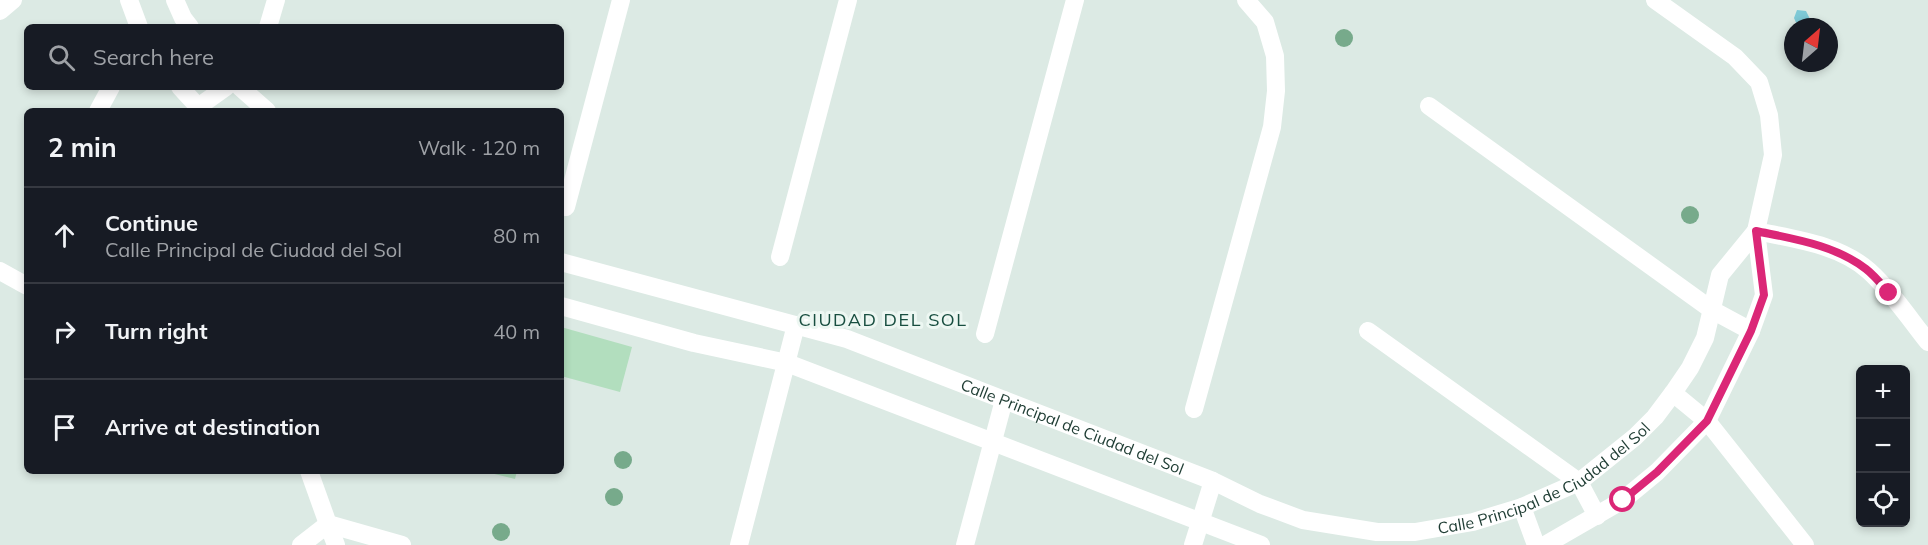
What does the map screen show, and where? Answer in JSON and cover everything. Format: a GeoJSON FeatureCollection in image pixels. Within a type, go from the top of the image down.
{"type":"FeatureCollection","features":[{"type":"Feature","properties":{"kind":"street"},"geometry":{"type":"LineString","coordinates":[[0,11],[13,0]]}},
{"type":"Feature","properties":{"kind":"street"},"geometry":{"type":"LineString","coordinates":[[129,0],[138,24]]}},
{"type":"Feature","properties":{"kind":"street"},"geometry":{"type":"LineString","coordinates":[[175,0],[188,24]]}},
{"type":"Feature","properties":{"kind":"street"},"geometry":{"type":"LineString","coordinates":[[269,24],[276,0]]}},
{"type":"Feature","properties":{"kind":"street"},"geometry":{"type":"LineString","coordinates":[[566,207],[621,0]]}},
{"type":"Feature","properties":{"kind":"street"},"geometry":{"type":"LineString","coordinates":[[780,257],[848,0]]}},
{"type":"Feature","properties":{"kind":"street"},"geometry":{"type":"LineString","coordinates":[[985,334],[1075,0]]}},
{"type":"Feature","properties":{"kind":"street"},"geometry":{"type":"LineString","coordinates":[[1194,409],[1273,118],[1276,91],[1275,56],[1265,22],[1246,0]]}},
{"type":"Feature","properties":{"kind":"street"},"geometry":{"type":"LineString","coordinates":[[1545,545],[1623,500],[1657,472],[1707,421],[1751,331],[1764,295],[1756,231],[1773,154],[1769,115],[1759,82],[1735,57],[1655,0]]}},
{"type":"Feature","properties":{"kind":"street"},"geometry":{"type":"LineString","coordinates":[[100,108],[109,90]]}},
{"type":"Feature","properties":{"kind":"street"},"geometry":{"type":"LineString","coordinates":[[183,90],[199,108]]}},
{"type":"Feature","properties":{"kind":"street"},"geometry":{"type":"LineString","coordinates":[[201,108],[222,90]]}},
{"type":"Feature","properties":{"kind":"street"},"geometry":{"type":"LineString","coordinates":[[243,90],[264,108]]}},
{"type":"Feature","properties":{"kind":"street"},"geometry":{"type":"LineString","coordinates":[[1429,106],[1712,310],[1751,331]]}},
{"type":"Feature","properties":{"kind":"street"},"geometry":{"type":"LineString","coordinates":[[1756,231],[1809,242],[1840,254],[1867,270],[1889,293],[1928,342]]}},
{"type":"Feature","properties":{"kind":"street","name":"Calle Principal de Ciudad del Sol"},"geometry":{"type":"LineString","coordinates":[[564,263],[847,339],[1213,481],[1260,504],[1302,520],[1414,538],[1522,507],[1579,483],[1635,437],[1655,417],[1690,368],[1705,338],[1720,275],[1756,231]]}},
{"type":"Feature","properties":{"kind":"street"},"geometry":{"type":"LineString","coordinates":[[0,271],[24,284]]}},
{"type":"Feature","properties":{"kind":"street"},"geometry":{"type":"LineString","coordinates":[[564,307],[694,343],[787,363],[1261,545]]}},
{"type":"Feature","properties":{"kind":"street"},"geometry":{"type":"LineString","coordinates":[[739,545],[796,325]]}},
{"type":"Feature","properties":{"kind":"street"},"geometry":{"type":"LineString","coordinates":[[1368,331],[1579,483],[1597,516]]}},
{"type":"Feature","properties":{"kind":"street"},"geometry":{"type":"LineString","coordinates":[[1673,393],[1707,421],[1805,545]]}},
{"type":"Feature","properties":{"kind":"street"},"geometry":{"type":"LineString","coordinates":[[965,545],[1004,400]]}},
{"type":"Feature","properties":{"kind":"street"},"geometry":{"type":"LineString","coordinates":[[310,474],[336,545]]}},
{"type":"Feature","properties":{"kind":"street"},"geometry":{"type":"LineString","coordinates":[[1193,545],[1213,481]]}},
{"type":"Feature","properties":{"kind":"street"},"geometry":{"type":"LineString","coordinates":[[1522,507],[1536,545]]}},
{"type":"Feature","properties":{"kind":"street"},"geometry":{"type":"LineString","coordinates":[[301,545],[328,524]]}},
{"type":"Feature","properties":{"kind":"street"},"geometry":{"type":"LineString","coordinates":[[328,524],[402,545]]}},
{"type":"Feature","properties":{"kind":"green space"},"geometry":{"type":"Polygon","coordinates":[[[564,328],[632,347],[620,392],[564,377],[564,328]]]}},
{"type":"Feature","properties":{"kind":"green space"},"geometry":{"type":"Polygon","coordinates":[[[494,474],[516,474],[515,479],[494,474]]]}},
{"type":"Feature","properties":{"kind":"water"},"geometry":{"type":"Polygon","coordinates":[[[1797,10],[1806,11],[1810,18],[1794,18],[1797,10]]]}},
{"type":"Feature","properties":{"kind":"district","name":"CIUDAD DEL SOL"},"geometry":{"type":"Point","coordinates":[883,320]}},
{"type":"Feature","properties":{"kind":"route"},"geometry":{"type":"LineString","coordinates":[[1623,500],[1657,472],[1707,421],[1751,331],[1764,295],[1756,231],[1809,242],[1840,254],[1867,270],[1889,293]]}}]}
